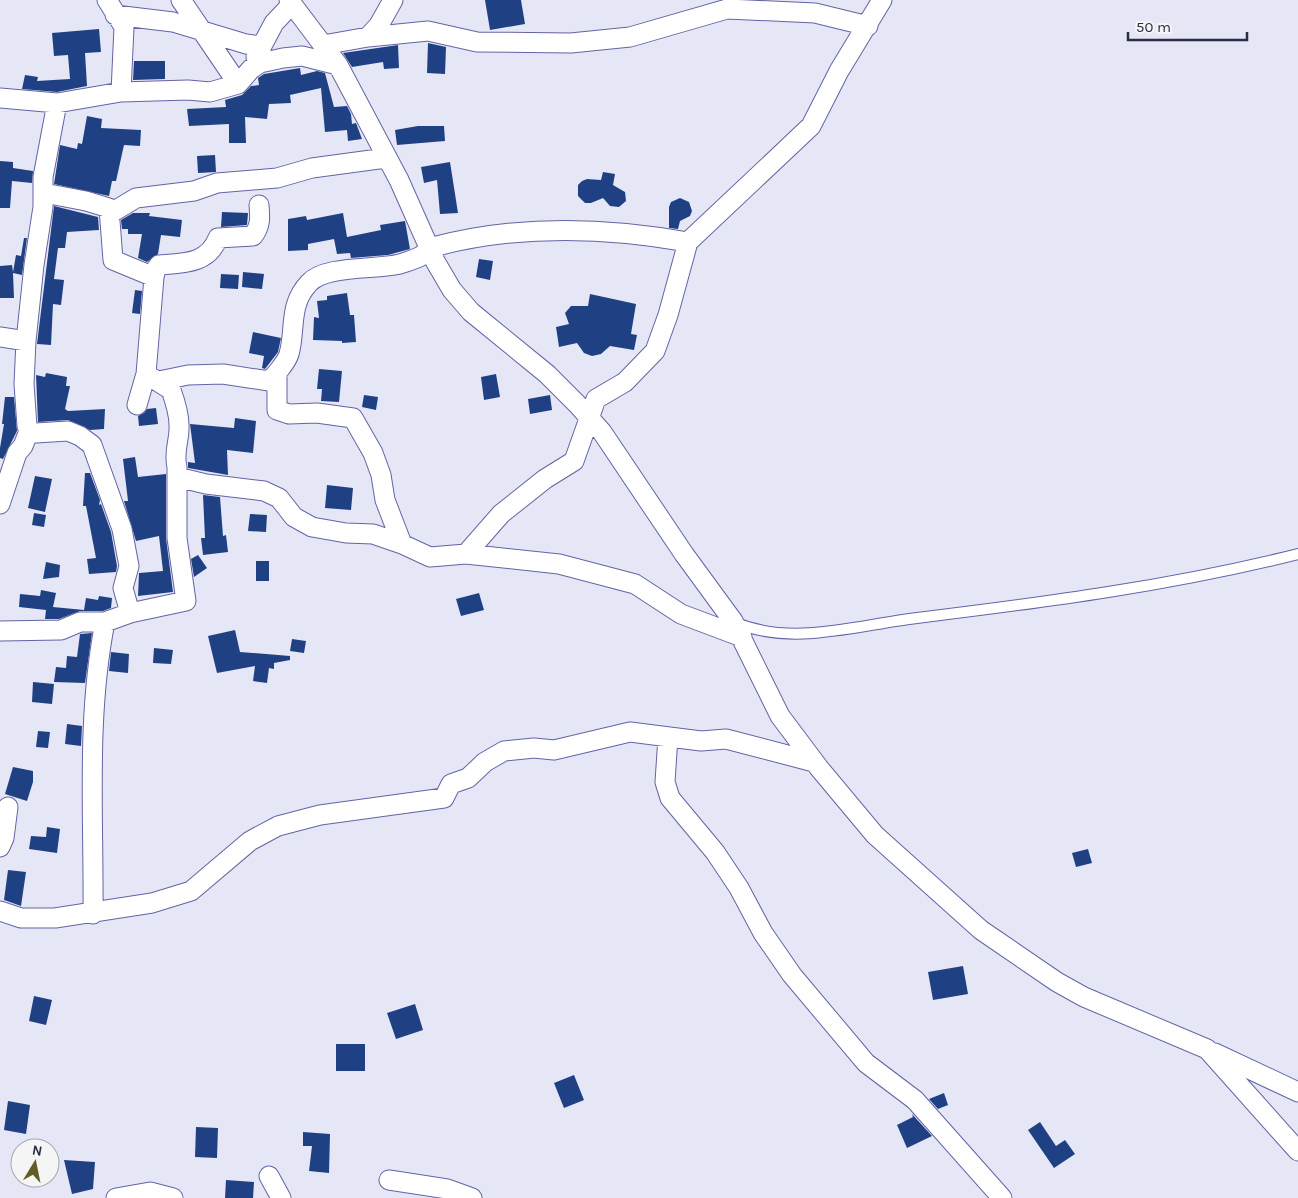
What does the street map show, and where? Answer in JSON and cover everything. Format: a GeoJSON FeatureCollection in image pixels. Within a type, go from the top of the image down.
{"type":"FeatureCollection","features":[{"type":"Feature","properties":{"kind":"street"},"geometry":{"type":"LineString","coordinates":[[368,37],[378,25],[393,0]]}},
{"type":"Feature","properties":{"kind":"street"},"geometry":{"type":"LineString","coordinates":[[466,554],[502,514],[545,479],[574,462],[596,399],[625,382],[655,351],[668,315],[688,242],[811,126],[839,71],[882,0]]}},
{"type":"Feature","properties":{"kind":"street"},"geometry":{"type":"LineString","coordinates":[[125,40],[145,20],[167,7],[184,1],[238,84]]}},
{"type":"Feature","properties":{"kind":"street"},"geometry":{"type":"LineString","coordinates":[[0,98],[57,103],[121,92],[169,90],[210,92],[238,84],[251,69],[274,23],[291,2],[338,65],[452,290],[471,312],[547,374],[589,418],[627,468],[737,629],[780,716],[814,762],[874,835],[981,930],[1049,976],[1084,997],[1207,1049],[1298,1092]]}},
{"type":"Feature","properties":{"kind":"street"},"geometry":{"type":"LineString","coordinates":[[111,8],[145,20],[173,22],[202,29],[246,44],[262,46]]}},
{"type":"Feature","properties":{"kind":"street"},"geometry":{"type":"LineString","coordinates":[[111,8],[124,27],[125,40],[121,92]]}},
{"type":"Feature","properties":{"kind":"street"},"geometry":{"type":"LineString","coordinates":[[323,45],[368,37],[428,30],[477,42],[507,44],[571,43],[630,37],[727,8],[814,13],[868,26]]}},
{"type":"Feature","properties":{"kind":"street"},"geometry":{"type":"LineString","coordinates":[[251,69],[260,63],[302,56],[338,65]]}},
{"type":"Feature","properties":{"kind":"street"},"geometry":{"type":"LineString","coordinates":[[57,103],[43,177],[44,193],[26,341],[24,384],[27,426],[36,433],[68,431],[80,436],[92,445],[122,529],[129,566],[123,588],[130,614]]}},
{"type":"Feature","properties":{"kind":"street"},"geometry":{"type":"LineString","coordinates":[[111,213],[136,198],[194,190],[217,183],[277,178],[312,168],[386,158]]}},
{"type":"Feature","properties":{"kind":"street"},"geometry":{"type":"LineString","coordinates":[[44,193],[93,202],[109,208],[111,213],[110,227],[113,260],[154,277]]}},
{"type":"Feature","properties":{"kind":"street"},"geometry":{"type":"LineString","coordinates":[[137,405],[152,378],[154,277],[156,269],[159,265],[197,262],[214,248],[218,238],[253,236],[258,230],[260,220],[258,205]]}},
{"type":"Feature","properties":{"kind":"street"},"geometry":{"type":"LineString","coordinates":[[402,544],[385,500],[381,475],[373,453],[363,432],[352,418],[317,413],[289,414],[277,410],[277,375],[281,365],[289,356],[291,327],[298,299],[309,282],[323,274],[400,264],[421,256],[430,247],[501,233],[590,232],[660,237],[688,242]]}},
{"type":"Feature","properties":{"kind":"street"},"geometry":{"type":"LineString","coordinates":[[0,337],[26,341]]}},
{"type":"Feature","properties":{"kind":"street"},"geometry":{"type":"LineString","coordinates":[[152,378],[223,374],[269,381],[277,375]]}},
{"type":"Feature","properties":{"kind":"street"},"geometry":{"type":"LineString","coordinates":[[0,631],[61,630],[80,622],[104,622],[130,614],[186,602],[178,538],[177,477],[174,457],[179,425],[178,416],[171,390],[152,378]]}},
{"type":"Feature","properties":{"kind":"street"},"geometry":{"type":"LineString","coordinates":[[0,504],[17,453],[23,446],[30,430]]}},
{"type":"Feature","properties":{"kind":"street"},"geometry":{"type":"LineString","coordinates":[[177,477],[206,484],[264,491],[279,498],[294,517],[312,527],[346,533],[373,534],[402,544],[430,557],[466,554],[559,564],[635,584],[681,614],[737,629]]}},
{"type":"Feature","properties":{"kind":"street"},"geometry":{"type":"LineString","coordinates":[[93,914],[92,714],[97,662],[104,622]]}},
{"type":"Feature","properties":{"kind":"street"},"geometry":{"type":"LineString","coordinates":[[0,911],[21,918],[55,918],[93,914],[152,903],[191,891],[250,841],[278,826],[320,815],[444,798],[451,784],[468,778],[485,762],[504,751],[534,748],[554,750],[630,732],[701,741],[726,739],[814,762]]}},
{"type":"Feature","properties":{"kind":"street"},"geometry":{"type":"LineString","coordinates":[[668,737],[665,782],[670,798],[715,852],[739,888],[763,933],[792,976],[866,1064],[915,1100],[1002,1198]]}},
{"type":"Feature","properties":{"kind":"street"},"geometry":{"type":"LineString","coordinates":[[0,847],[4,838],[8,807]]}},
{"type":"Feature","properties":{"kind":"street"},"geometry":{"type":"LineString","coordinates":[[1207,1049],[1298,1151]]}},
{"type":"Feature","properties":{"kind":"street"},"geometry":{"type":"LineString","coordinates":[[269,1176],[281,1198]]}},
{"type":"Feature","properties":{"kind":"street"},"geometry":{"type":"LineString","coordinates":[[389,1180],[448,1189],[472,1198]]}},
{"type":"Feature","properties":{"kind":"street"},"geometry":{"type":"LineString","coordinates":[[116,1198],[150,1192],[174,1198]]}},
{"type":"Feature","properties":{"kind":"lane"},"geometry":{"type":"LineString","coordinates":[[737,629],[804,633],[861,627],[916,618],[1085,597],[1216,574],[1298,554]]}},
{"type":"Feature","properties":{"kind":"building"},"geometry":{"type":"Polygon","coordinates":[[[485,0],[521,0],[525,24],[490,30],[485,0]]]}},
{"type":"Feature","properties":{"kind":"building"},"geometry":{"type":"Polygon","coordinates":[[[99,29],[101,52],[85,53],[87,86],[57,92],[22,89],[25,75],[38,77],[37,81],[70,79],[68,55],[54,56],[52,33],[99,29]]]}},
{"type":"Feature","properties":{"kind":"building"},"geometry":{"type":"Polygon","coordinates":[[[428,43],[446,47],[445,74],[427,73],[428,43]]]}},
{"type":"Feature","properties":{"kind":"building"},"geometry":{"type":"Polygon","coordinates":[[[398,45],[399,68],[384,69],[383,62],[352,67],[343,53],[398,45]]]}},
{"type":"Feature","properties":{"kind":"building"},"geometry":{"type":"Polygon","coordinates":[[[134,61],[165,61],[165,79],[133,80],[134,61]]]}},
{"type":"Feature","properties":{"kind":"building"},"geometry":{"type":"Polygon","coordinates":[[[300,68],[301,75],[317,71],[325,73],[334,107],[347,106],[351,114],[352,124],[356,123],[362,139],[348,141],[347,130],[325,132],[321,88],[290,95],[291,103],[269,104],[267,119],[245,117],[246,143],[229,143],[229,124],[189,126],[187,109],[226,107],[225,100],[242,95],[251,86],[259,85],[258,78],[264,74],[300,68]]]}},
{"type":"Feature","properties":{"kind":"building"},"geometry":{"type":"Polygon","coordinates":[[[87,116],[102,119],[101,128],[141,130],[140,146],[124,145],[116,181],[112,181],[109,196],[54,184],[60,145],[77,149],[78,143],[82,144],[87,116]]]}},
{"type":"Feature","properties":{"kind":"building"},"geometry":{"type":"Polygon","coordinates":[[[418,126],[444,126],[445,141],[397,145],[395,130],[418,126]]]}},
{"type":"Feature","properties":{"kind":"building"},"geometry":{"type":"Polygon","coordinates":[[[215,155],[216,172],[198,173],[197,156],[215,155]]]}},
{"type":"Feature","properties":{"kind":"building"},"geometry":{"type":"Polygon","coordinates":[[[0,161],[13,162],[13,168],[33,171],[32,183],[12,181],[10,208],[0,208],[0,161]]]}},
{"type":"Feature","properties":{"kind":"building"},"geometry":{"type":"Polygon","coordinates":[[[450,162],[458,213],[440,214],[437,180],[424,183],[421,167],[450,162]]]}},
{"type":"Feature","properties":{"kind":"building"},"geometry":{"type":"Polygon","coordinates":[[[603,172],[615,174],[613,185],[625,192],[626,201],[619,207],[610,206],[603,198],[591,203],[585,203],[578,196],[578,185],[582,181],[587,179],[601,180],[603,172]]]}},
{"type":"Feature","properties":{"kind":"building"},"geometry":{"type":"Polygon","coordinates":[[[680,198],[689,202],[692,211],[690,216],[680,221],[678,229],[669,228],[669,207],[671,202],[680,198]]]}},
{"type":"Feature","properties":{"kind":"building"},"geometry":{"type":"Polygon","coordinates":[[[54,206],[98,217],[99,230],[67,232],[65,248],[58,248],[54,279],[64,280],[61,305],[53,304],[51,345],[37,344],[54,206]]]}},
{"type":"Feature","properties":{"kind":"building"},"geometry":{"type":"Polygon","coordinates":[[[222,212],[248,213],[247,225],[221,227],[222,212]]]}},
{"type":"Feature","properties":{"kind":"building"},"geometry":{"type":"Polygon","coordinates":[[[133,213],[150,213],[149,216],[182,220],[180,237],[161,235],[158,254],[147,262],[138,258],[142,234],[128,234],[128,229],[122,229],[121,220],[133,213]]]}},
{"type":"Feature","properties":{"kind":"building"},"geometry":{"type":"Polygon","coordinates":[[[343,213],[347,237],[381,230],[380,225],[405,221],[410,249],[388,255],[351,258],[350,253],[337,254],[334,239],[308,244],[308,250],[288,251],[288,219],[306,216],[307,220],[343,213]]]}},
{"type":"Feature","properties":{"kind":"building"},"geometry":{"type":"Polygon","coordinates":[[[24,238],[27,238],[22,275],[13,273],[14,298],[0,298],[0,266],[12,265],[13,272],[16,255],[21,256],[24,238]]]}},
{"type":"Feature","properties":{"kind":"building"},"geometry":{"type":"Polygon","coordinates":[[[479,259],[493,261],[490,280],[476,277],[479,259]]]}},
{"type":"Feature","properties":{"kind":"building"},"geometry":{"type":"Polygon","coordinates":[[[243,272],[264,274],[262,289],[242,287],[243,272]]]}},
{"type":"Feature","properties":{"kind":"building"},"geometry":{"type":"Polygon","coordinates":[[[221,274],[239,275],[238,289],[220,288],[221,274]]]}},
{"type":"Feature","properties":{"kind":"building"},"geometry":{"type":"Polygon","coordinates":[[[135,290],[142,291],[140,314],[132,313],[135,290]]]}},
{"type":"Feature","properties":{"kind":"building"},"geometry":{"type":"Polygon","coordinates":[[[347,293],[350,315],[354,315],[356,342],[342,343],[342,341],[313,340],[314,317],[319,318],[317,301],[327,300],[327,296],[347,293]]]}},
{"type":"Feature","properties":{"kind":"building"},"geometry":{"type":"Polygon","coordinates":[[[590,294],[636,304],[631,334],[637,335],[634,350],[610,346],[601,354],[592,356],[584,353],[577,343],[559,347],[556,327],[569,324],[565,313],[571,306],[588,306],[590,294]]]}},
{"type":"Feature","properties":{"kind":"building"},"geometry":{"type":"Polygon","coordinates":[[[253,332],[281,338],[278,352],[265,369],[262,368],[264,356],[249,353],[253,332]]]}},
{"type":"Feature","properties":{"kind":"building"},"geometry":{"type":"Polygon","coordinates":[[[319,369],[342,371],[339,402],[321,401],[322,389],[317,389],[319,369]]]}},
{"type":"Feature","properties":{"kind":"building"},"geometry":{"type":"Polygon","coordinates":[[[46,373],[67,377],[66,386],[70,386],[65,409],[68,411],[105,409],[104,429],[90,430],[68,420],[38,422],[36,375],[45,377],[46,373]]]}},
{"type":"Feature","properties":{"kind":"building"},"geometry":{"type":"Polygon","coordinates":[[[496,374],[500,397],[484,400],[481,377],[496,374]]]}},
{"type":"Feature","properties":{"kind":"building"},"geometry":{"type":"Polygon","coordinates":[[[364,395],[378,397],[376,410],[362,407],[364,395]]]}},
{"type":"Feature","properties":{"kind":"building"},"geometry":{"type":"Polygon","coordinates":[[[550,395],[552,410],[530,414],[528,399],[550,395]]]}},
{"type":"Feature","properties":{"kind":"building"},"geometry":{"type":"Polygon","coordinates":[[[5,397],[14,397],[17,431],[3,459],[0,458],[0,448],[4,424],[2,424],[5,397]]]}},
{"type":"Feature","properties":{"kind":"building"},"geometry":{"type":"Polygon","coordinates":[[[156,408],[158,424],[139,426],[138,416],[147,409],[156,408]]]}},
{"type":"Feature","properties":{"kind":"building"},"geometry":{"type":"Polygon","coordinates":[[[235,418],[256,421],[253,453],[227,450],[228,475],[188,468],[188,462],[195,463],[190,424],[234,428],[235,418]]]}},
{"type":"Feature","properties":{"kind":"building"},"geometry":{"type":"Polygon","coordinates":[[[135,457],[138,477],[166,474],[166,538],[173,592],[138,596],[139,573],[163,571],[159,536],[136,541],[124,501],[128,501],[123,459],[135,457]]]}},
{"type":"Feature","properties":{"kind":"building"},"geometry":{"type":"Polygon","coordinates":[[[85,473],[90,473],[100,500],[99,505],[101,504],[111,532],[117,566],[116,572],[89,574],[87,559],[96,558],[86,506],[83,506],[85,473]]]}},
{"type":"Feature","properties":{"kind":"building"},"geometry":{"type":"Polygon","coordinates":[[[35,476],[52,479],[45,512],[28,508],[35,476]]]}},
{"type":"Feature","properties":{"kind":"building"},"geometry":{"type":"Polygon","coordinates":[[[327,485],[353,488],[351,510],[325,508],[327,485]]]}},
{"type":"Feature","properties":{"kind":"building"},"geometry":{"type":"Polygon","coordinates":[[[203,495],[220,497],[223,536],[226,535],[228,552],[203,555],[201,538],[205,538],[203,495]]]}},
{"type":"Feature","properties":{"kind":"building"},"geometry":{"type":"Polygon","coordinates":[[[34,513],[46,515],[44,527],[32,525],[34,513]]]}},
{"type":"Feature","properties":{"kind":"building"},"geometry":{"type":"Polygon","coordinates":[[[250,514],[267,515],[266,532],[248,531],[250,514]]]}},
{"type":"Feature","properties":{"kind":"building"},"geometry":{"type":"Polygon","coordinates":[[[198,555],[207,568],[194,577],[191,559],[198,555]]]}},
{"type":"Feature","properties":{"kind":"building"},"geometry":{"type":"Polygon","coordinates":[[[256,561],[269,561],[269,581],[256,581],[256,561]]]}},
{"type":"Feature","properties":{"kind":"building"},"geometry":{"type":"Polygon","coordinates":[[[46,562],[60,565],[59,577],[43,579],[46,562]]]}},
{"type":"Feature","properties":{"kind":"building"},"geometry":{"type":"Polygon","coordinates":[[[41,590],[56,593],[53,607],[84,610],[86,598],[98,600],[99,596],[112,598],[111,608],[103,611],[80,611],[59,619],[45,619],[46,610],[19,607],[20,594],[40,596],[41,590]]]}},
{"type":"Feature","properties":{"kind":"building"},"geometry":{"type":"Polygon","coordinates":[[[479,593],[484,610],[461,616],[456,599],[479,593]]]}},
{"type":"Feature","properties":{"kind":"building"},"geometry":{"type":"Polygon","coordinates":[[[235,630],[240,652],[290,656],[290,660],[274,663],[274,669],[269,668],[267,683],[253,681],[255,666],[217,673],[208,636],[235,630]]]}},
{"type":"Feature","properties":{"kind":"building"},"geometry":{"type":"Polygon","coordinates":[[[92,633],[85,683],[54,682],[56,667],[66,668],[67,656],[77,657],[80,634],[92,633]]]}},
{"type":"Feature","properties":{"kind":"building"},"geometry":{"type":"Polygon","coordinates":[[[292,639],[306,641],[304,653],[290,651],[292,639]]]}},
{"type":"Feature","properties":{"kind":"building"},"geometry":{"type":"Polygon","coordinates":[[[154,648],[173,650],[171,664],[153,663],[154,648]]]}},
{"type":"Feature","properties":{"kind":"building"},"geometry":{"type":"Polygon","coordinates":[[[111,652],[129,654],[128,673],[109,671],[111,652]]]}},
{"type":"Feature","properties":{"kind":"building"},"geometry":{"type":"Polygon","coordinates":[[[33,682],[54,684],[52,704],[32,702],[33,682]]]}},
{"type":"Feature","properties":{"kind":"building"},"geometry":{"type":"Polygon","coordinates":[[[67,724],[82,726],[81,746],[65,744],[67,724]]]}},
{"type":"Feature","properties":{"kind":"building"},"geometry":{"type":"Polygon","coordinates":[[[38,731],[50,732],[48,748],[36,747],[38,731]]]}},
{"type":"Feature","properties":{"kind":"building"},"geometry":{"type":"Polygon","coordinates":[[[13,767],[33,771],[33,782],[27,801],[5,794],[13,767]]]}},
{"type":"Feature","properties":{"kind":"building"},"geometry":{"type":"Polygon","coordinates":[[[47,827],[60,829],[57,853],[29,849],[31,836],[46,837],[47,827]]]}},
{"type":"Feature","properties":{"kind":"building"},"geometry":{"type":"Polygon","coordinates":[[[1088,849],[1092,863],[1076,867],[1072,853],[1088,849]]]}},
{"type":"Feature","properties":{"kind":"building"},"geometry":{"type":"Polygon","coordinates":[[[8,870],[26,872],[21,906],[4,900],[8,870]]]}},
{"type":"Feature","properties":{"kind":"building"},"geometry":{"type":"Polygon","coordinates":[[[963,966],[968,994],[933,1000],[928,972],[963,966]]]}},
{"type":"Feature","properties":{"kind":"building"},"geometry":{"type":"Polygon","coordinates":[[[34,996],[52,1000],[46,1025],[29,1021],[34,996]]]}},
{"type":"Feature","properties":{"kind":"building"},"geometry":{"type":"Polygon","coordinates":[[[415,1004],[423,1030],[396,1039],[387,1013],[415,1004]]]}},
{"type":"Feature","properties":{"kind":"building"},"geometry":{"type":"Polygon","coordinates":[[[336,1044],[365,1044],[365,1071],[336,1071],[336,1044]]]}},
{"type":"Feature","properties":{"kind":"building"},"geometry":{"type":"Polygon","coordinates":[[[574,1075],[584,1100],[564,1108],[554,1083],[574,1075]]]}},
{"type":"Feature","properties":{"kind":"building"},"geometry":{"type":"Polygon","coordinates":[[[944,1093],[948,1105],[938,1109],[929,1099],[944,1093]]]}},
{"type":"Feature","properties":{"kind":"building"},"geometry":{"type":"Polygon","coordinates":[[[8,1101],[30,1105],[26,1134],[4,1130],[8,1101]]]}},
{"type":"Feature","properties":{"kind":"building"},"geometry":{"type":"Polygon","coordinates":[[[912,1114],[932,1136],[907,1148],[897,1125],[913,1117],[912,1114]]]}},
{"type":"Feature","properties":{"kind":"building"},"geometry":{"type":"Polygon","coordinates":[[[1040,1122],[1056,1146],[1065,1140],[1075,1154],[1054,1168],[1028,1130],[1040,1122]]]}},
{"type":"Feature","properties":{"kind":"building"},"geometry":{"type":"Polygon","coordinates":[[[196,1127],[218,1128],[217,1158],[195,1157],[196,1127]]]}},
{"type":"Feature","properties":{"kind":"building"},"geometry":{"type":"Polygon","coordinates":[[[303,1132],[330,1134],[329,1173],[309,1171],[312,1146],[303,1146],[303,1132]]]}},
{"type":"Feature","properties":{"kind":"building"},"geometry":{"type":"Polygon","coordinates":[[[64,1160],[95,1162],[93,1189],[72,1194],[64,1160]]]}},
{"type":"Feature","properties":{"kind":"building"},"geometry":{"type":"Polygon","coordinates":[[[226,1180],[254,1182],[253,1198],[225,1198],[226,1180]]]}}]}
